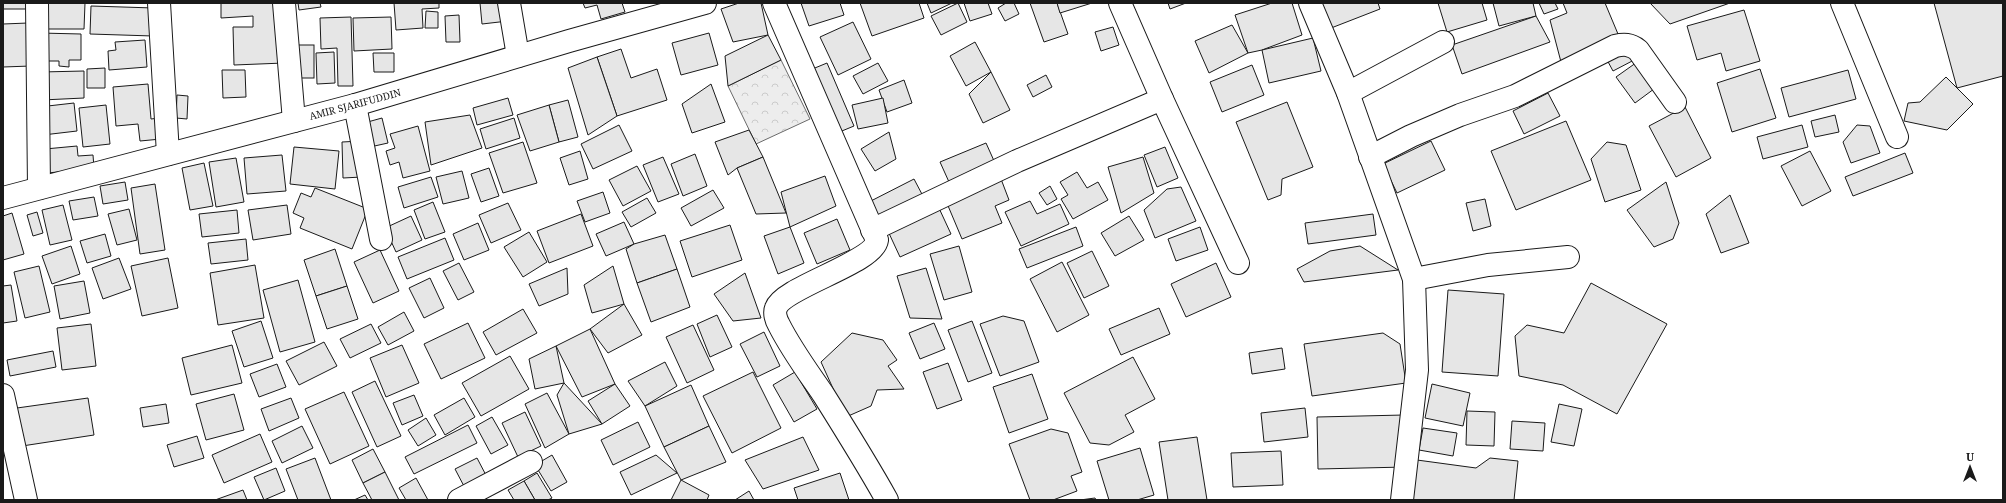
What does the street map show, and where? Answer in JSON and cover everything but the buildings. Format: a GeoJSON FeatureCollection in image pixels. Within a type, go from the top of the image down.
{"type":"FeatureCollection","features":[{"type":"Feature","properties":{"kind":"street"},"geometry":{"type":"LineString","coordinates":[[37,3],[39,188]]}},
{"type":"Feature","properties":{"kind":"street"},"geometry":{"type":"LineString","coordinates":[[159,3],[168,154]]}},
{"type":"Feature","properties":{"kind":"street"},"geometry":{"type":"LineString","coordinates":[[284,3],[294,120]]}},
{"type":"Feature","properties":{"kind":"street"},"geometry":{"type":"LineString","coordinates":[[509,3],[518,56]]}},
{"type":"Feature","properties":{"kind":"street","name":"AMIR SJARIFUDDIN"},"geometry":{"type":"LineString","coordinates":[[3,198],[294,120],[355,106],[518,56],[705,3]]}},
{"type":"Feature","properties":{"kind":"street"},"geometry":{"type":"LineString","coordinates":[[774,3],[877,240],[873,249],[830,274],[794,292],[779,303],[776,309],[776,317],[779,325],[857,448],[887,500]]}},
{"type":"Feature","properties":{"kind":"street"},"geometry":{"type":"LineString","coordinates":[[1120,3],[1162,99],[1238,263]]}},
{"type":"Feature","properties":{"kind":"street"},"geometry":{"type":"LineString","coordinates":[[1310,3],[1348,93],[1414,278],[1417,370],[1402,500]]}},
{"type":"Feature","properties":{"kind":"street"},"geometry":{"type":"LineString","coordinates":[[1842,3],[1897,137]]}},
{"type":"Feature","properties":{"kind":"street"},"geometry":{"type":"LineString","coordinates":[[1348,93],[1443,42]]}},
{"type":"Feature","properties":{"kind":"street"},"geometry":{"type":"LineString","coordinates":[[1370,157],[1460,115],[1516,96],[1622,44],[1629,45],[1638,50],[1675,102]]}},
{"type":"Feature","properties":{"kind":"street"},"geometry":{"type":"LineString","coordinates":[[872,230],[1017,161],[1162,99]]}},
{"type":"Feature","properties":{"kind":"street"},"geometry":{"type":"LineString","coordinates":[[355,106],[381,239]]}},
{"type":"Feature","properties":{"kind":"street"},"geometry":{"type":"LineString","coordinates":[[1414,278],[1488,266],[1568,258]]}},
{"type":"Feature","properties":{"kind":"street"},"geometry":{"type":"LineString","coordinates":[[3,395],[26,500]]}},
{"type":"Feature","properties":{"kind":"street"},"geometry":{"type":"LineString","coordinates":[[459,500],[531,462]]}},
{"type":"Feature","properties":{"kind":"green space"},"geometry":{"type":"Polygon","coordinates":[[[781,60],[810,119],[756,144],[728,86],[781,60]]]}}]}
